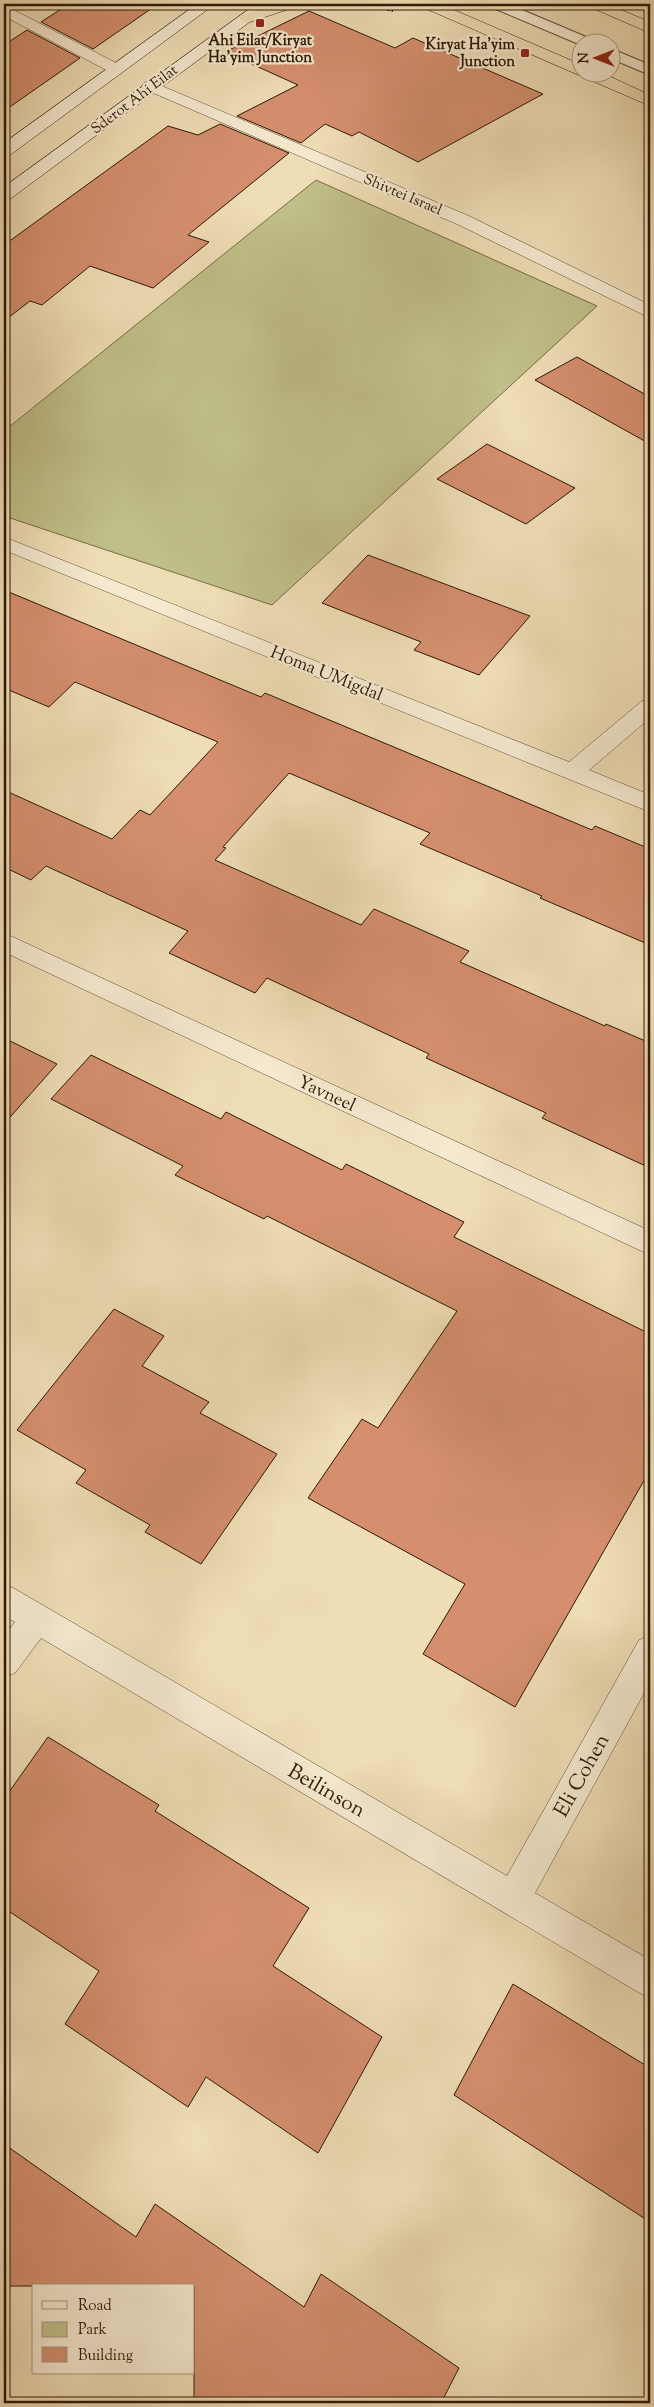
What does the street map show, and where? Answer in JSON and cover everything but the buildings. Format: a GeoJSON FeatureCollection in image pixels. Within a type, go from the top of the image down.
{"type":"FeatureCollection","features":[{"type":"Feature","properties":{"kind":"highway"},"geometry":{"type":"LineString","coordinates":[[247,18],[290,4]]}},
{"type":"Feature","properties":{"kind":"highway"},"geometry":{"type":"LineString","coordinates":[[427,4],[572,67]]}},
{"type":"Feature","properties":{"kind":"highway"},"geometry":{"type":"LineString","coordinates":[[595,4],[650,28]]}},
{"type":"Feature","properties":{"kind":"highway"},"geometry":{"type":"LineString","coordinates":[[608,82],[650,101]]}},
{"type":"Feature","properties":{"kind":"street","name":"Sderot Ahi Eilat"},"geometry":{"type":"LineString","coordinates":[[4,152],[116,68],[207,4]]}},
{"type":"Feature","properties":{"kind":"street","name":"Sderot Ahi Eilat"},"geometry":{"type":"LineString","coordinates":[[4,195],[150,86],[266,4]]}},
{"type":"Feature","properties":{"kind":"street"},"geometry":{"type":"LineString","coordinates":[[4,10],[116,68]]}},
{"type":"Feature","properties":{"kind":"street","name":"Shivtei Israel"},"geometry":{"type":"LineString","coordinates":[[150,86],[463,220],[650,312]]}},
{"type":"Feature","properties":{"kind":"street","name":"Homa UMigdal"},"geometry":{"type":"LineString","coordinates":[[4,543],[650,804]]}},
{"type":"Feature","properties":{"kind":"street"},"geometry":{"type":"LineString","coordinates":[[572,772],[650,706]]}},
{"type":"Feature","properties":{"kind":"street","name":"Yavneel"},"geometry":{"type":"LineString","coordinates":[[4,942],[650,1244]]}},
{"type":"Feature","properties":{"kind":"street","name":"Beilinson"},"geometry":{"type":"LineString","coordinates":[[4,1599],[650,1980]]}},
{"type":"Feature","properties":{"kind":"street"},"geometry":{"type":"LineString","coordinates":[[4,1662],[36,1619]]}},
{"type":"Feature","properties":{"kind":"street","name":"Eli Cohen"},"geometry":{"type":"LineString","coordinates":[[513,1899],[650,1651]]}},
{"type":"Feature","properties":{"kind":"lane"},"geometry":{"type":"LineString","coordinates":[[496,4],[572,36]]}},
{"type":"Feature","properties":{"kind":"lane"},"geometry":{"type":"LineString","coordinates":[[622,58],[650,70]]}},
{"type":"Feature","properties":{"kind":"path"},"geometry":{"type":"LineString","coordinates":[[320,6],[365,4],[377,5],[395,12]]}},
{"type":"Feature","properties":{"kind":"green space"},"geometry":{"type":"Polygon","coordinates":[[[316,180],[597,306],[272,605],[4,516],[4,431],[316,180]]]}},
{"type":"Feature","properties":{"kind":"place","name":"Ahi Eilat/Kiryat Ha'yim Junction"},"geometry":{"type":"Point","coordinates":[260,23]}},
{"type":"Feature","properties":{"kind":"place","name":"Kiryat Ha'yim Junction"},"geometry":{"type":"Point","coordinates":[525,53]}}]}
